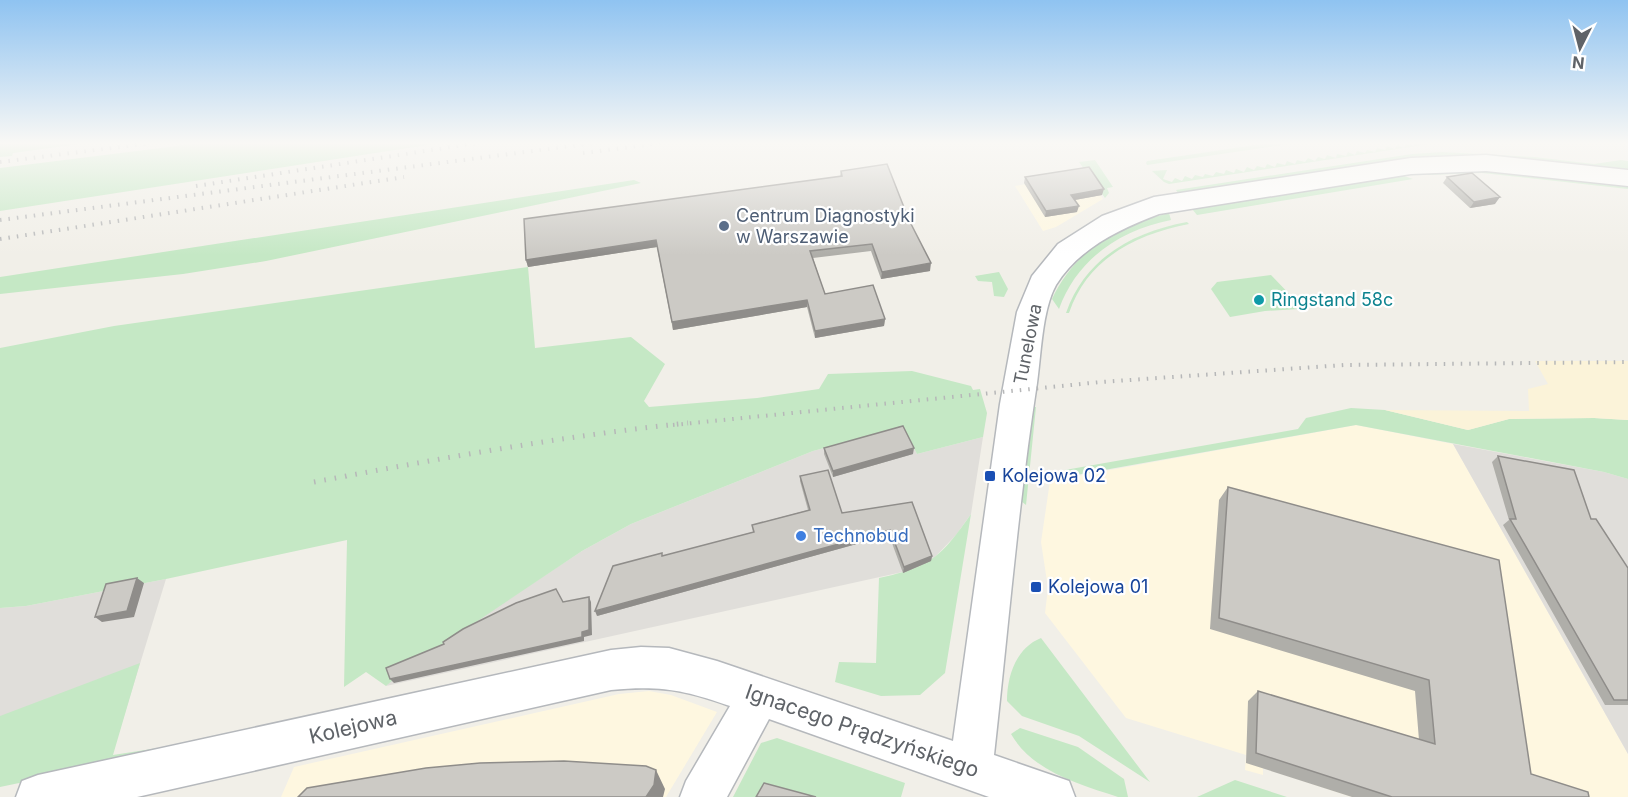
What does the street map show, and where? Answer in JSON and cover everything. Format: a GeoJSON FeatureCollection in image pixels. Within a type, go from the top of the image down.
{"type":"FeatureCollection","features":[{"type":"Feature","properties":{"kind":"street","name":"Tunelowa"},"geometry":{"type":"LineString","coordinates":[[971,767],[1017,404],[1032,312],[1042,283],[1068,251],[1112,222],[1155,206],[1320,180]]}},
{"type":"Feature","properties":{"kind":"street","name":"Kolejowa"},"geometry":{"type":"LineString","coordinates":[[38,797],[611,670],[641,667],[669,668]]}},
{"type":"Feature","properties":{"kind":"street","name":"Ignacego Prądzyńskiego"},"geometry":{"type":"LineString","coordinates":[[669,668],[717,681],[1053,797]]}},
{"type":"Feature","properties":{"kind":"street"},"geometry":{"type":"LineString","coordinates":[[702,797],[759,696]]}},
{"type":"Feature","properties":{"kind":"shaded area"},"geometry":{"type":"Polygon","coordinates":[[[1050,180],[1091,180],[1103,199],[1056,227],[1043,231],[1015,186],[1050,180]]]}},
{"type":"Feature","properties":{"kind":"shaded area"},"geometry":{"type":"Polygon","coordinates":[[[1356,425],[1453,444],[1628,754],[1628,797],[1352,797],[1263,768],[1263,775],[1245,770],[1246,755],[1126,718],[1045,613],[1048,588],[1041,542],[1050,481],[1356,425]]]}},
{"type":"Feature","properties":{"kind":"shaded area"},"geometry":{"type":"Polygon","coordinates":[[[903,427],[917,454],[983,437],[971,514],[956,535],[931,561],[916,569],[386,686],[403,669],[582,551],[631,524],[813,451],[903,427]]]}},
{"type":"Feature","properties":{"kind":"shaded area"},"geometry":{"type":"Polygon","coordinates":[[[1453,444],[1604,472],[1628,479],[1628,754],[1453,444]]]}},
{"type":"Feature","properties":{"kind":"shaded area"},"geometry":{"type":"Polygon","coordinates":[[[166,579],[112,755],[0,775],[0,608],[26,606],[166,579]]]}},
{"type":"Feature","properties":{"kind":"shaded area"},"geometry":{"type":"Polygon","coordinates":[[[649,691],[671,695],[717,712],[666,797],[281,797],[294,767],[619,694],[649,691]]]}},
{"type":"Feature","properties":{"kind":"green space"},"geometry":{"type":"Polygon","coordinates":[[[0,180],[199,180],[0,211],[0,180]]]}},
{"type":"Feature","properties":{"kind":"green space"},"geometry":{"type":"Polygon","coordinates":[[[633,180],[641,183],[266,261],[183,274],[0,294],[0,277],[633,180]]]}},
{"type":"Feature","properties":{"kind":"green space"},"geometry":{"type":"Polygon","coordinates":[[[1092,180],[1108,180],[1113,187],[1107,188],[1109,193],[1105,198],[1092,180]]]}},
{"type":"Feature","properties":{"kind":"green space"},"geometry":{"type":"Polygon","coordinates":[[[1162,180],[1172,182],[1194,180],[1169,184],[1162,180]]]}},
{"type":"Feature","properties":{"kind":"green space"},"geometry":{"type":"Polygon","coordinates":[[[1240,180],[1267,180],[1178,193],[1176,190],[1240,180]]]}},
{"type":"Feature","properties":{"kind":"green space"},"geometry":{"type":"Polygon","coordinates":[[[1369,180],[1406,180],[1197,215],[1192,209],[1369,180]]]}},
{"type":"Feature","properties":{"kind":"green space"},"geometry":{"type":"Polygon","coordinates":[[[1548,180],[1584,180],[1628,185],[1628,189],[1548,180]]]}},
{"type":"Feature","properties":{"kind":"green space"},"geometry":{"type":"Polygon","coordinates":[[[1169,213],[1171,220],[1135,231],[1103,249],[1077,275],[1059,309],[1052,299],[1073,267],[1086,253],[1100,242],[1132,225],[1169,213]]]}},
{"type":"Feature","properties":{"kind":"green space"},"geometry":{"type":"Polygon","coordinates":[[[1187,222],[1189,224],[1169,228],[1132,242],[1116,252],[1088,278],[1077,294],[1069,313],[1066,313],[1085,277],[1113,251],[1148,233],[1187,222]]]}},
{"type":"Feature","properties":{"kind":"green space"},"geometry":{"type":"Polygon","coordinates":[[[528,267],[535,348],[631,337],[665,364],[644,401],[649,407],[757,398],[819,389],[828,374],[912,371],[971,386],[973,390],[980,389],[987,413],[983,437],[917,454],[903,427],[813,451],[631,524],[582,551],[406,669],[386,686],[366,672],[344,687],[347,540],[166,579],[26,606],[0,608],[0,348],[114,326],[528,267]]]}},
{"type":"Feature","properties":{"kind":"green space"},"geometry":{"type":"Polygon","coordinates":[[[999,272],[1008,289],[1004,297],[994,296],[992,282],[978,281],[975,276],[999,272]]]}},
{"type":"Feature","properties":{"kind":"green space"},"geometry":{"type":"Polygon","coordinates":[[[1271,275],[1297,302],[1299,309],[1265,311],[1230,317],[1211,289],[1217,282],[1271,275]]]}},
{"type":"Feature","properties":{"kind":"green space"},"geometry":{"type":"Polygon","coordinates":[[[1032,407],[1036,407],[1026,505],[1021,501],[1027,471],[1025,469],[1032,407]]]}},
{"type":"Feature","properties":{"kind":"green space"},"geometry":{"type":"Polygon","coordinates":[[[1351,408],[1385,410],[1468,430],[1509,419],[1628,420],[1628,479],[1604,472],[1356,425],[1065,477],[1065,470],[1298,429],[1306,418],[1351,408]]]}},
{"type":"Feature","properties":{"kind":"green space"},"geometry":{"type":"Polygon","coordinates":[[[971,514],[945,673],[920,695],[881,696],[835,682],[839,662],[876,663],[879,578],[911,569],[933,558],[951,541],[971,514]]]}},
{"type":"Feature","properties":{"kind":"green space"},"geometry":{"type":"Polygon","coordinates":[[[1041,638],[1150,782],[1079,736],[1022,716],[1007,701],[1011,673],[1019,656],[1032,643],[1041,638]]]}},
{"type":"Feature","properties":{"kind":"green space"},"geometry":{"type":"Polygon","coordinates":[[[140,663],[113,755],[268,731],[0,787],[0,716],[140,663]]]}},
{"type":"Feature","properties":{"kind":"green space"},"geometry":{"type":"Polygon","coordinates":[[[1020,728],[1078,747],[1124,779],[1128,797],[1118,797],[1088,787],[1044,767],[1020,747],[1011,734],[1020,728]]]}},
{"type":"Feature","properties":{"kind":"green space"},"geometry":{"type":"Polygon","coordinates":[[[777,738],[905,783],[901,797],[733,797],[761,743],[777,738]]]}},
{"type":"Feature","properties":{"kind":"green space"},"geometry":{"type":"Polygon","coordinates":[[[1235,780],[1287,797],[1197,797],[1235,780]]]}},
{"type":"Feature","properties":{"kind":"sand"},"geometry":{"type":"Polygon","coordinates":[[[1535,361],[1628,361],[1628,420],[1509,419],[1468,430],[1385,410],[1529,411],[1528,389],[1548,384],[1535,361]]]}},
{"type":"Feature","properties":{"kind":"building"},"geometry":{"type":"Polygon","coordinates":[[[811,180],[893,180],[909,220],[931,263],[882,272],[872,244],[810,251],[825,294],[873,285],[885,319],[815,331],[807,300],[672,322],[656,240],[526,260],[524,219],[811,180]]]}},
{"type":"Feature","properties":{"kind":"building"},"geometry":{"type":"Polygon","coordinates":[[[1027,180],[1098,180],[1104,189],[1071,195],[1079,206],[1046,211],[1027,180]]]}},
{"type":"Feature","properties":{"kind":"building"},"geometry":{"type":"Polygon","coordinates":[[[1450,180],[1480,180],[1500,197],[1474,202],[1450,180]]]}},
{"type":"Feature","properties":{"kind":"building"},"geometry":{"type":"Polygon","coordinates":[[[903,426],[914,448],[833,471],[824,448],[903,426]]]}},
{"type":"Feature","properties":{"kind":"building"},"geometry":{"type":"Polygon","coordinates":[[[1498,456],[1574,470],[1591,519],[1596,519],[1628,568],[1628,700],[1614,700],[1510,519],[1516,519],[1498,456]]]}},
{"type":"Feature","properties":{"kind":"building"},"geometry":{"type":"Polygon","coordinates":[[[828,470],[842,513],[912,502],[932,556],[904,567],[890,530],[595,611],[613,566],[754,532],[752,525],[810,510],[800,476],[828,470]]]}},
{"type":"Feature","properties":{"kind":"building"},"geometry":{"type":"Polygon","coordinates":[[[1228,487],[1499,560],[1531,774],[1588,792],[1589,797],[1392,797],[1256,753],[1258,691],[1435,744],[1429,680],[1219,618],[1228,487]]]}},
{"type":"Feature","properties":{"kind":"building"},"geometry":{"type":"Polygon","coordinates":[[[137,578],[127,611],[95,617],[106,584],[137,578]]]}},
{"type":"Feature","properties":{"kind":"building"},"geometry":{"type":"Polygon","coordinates":[[[556,589],[563,602],[589,597],[589,630],[582,632],[582,637],[390,679],[386,668],[444,644],[443,642],[463,629],[516,603],[556,589]]]}},
{"type":"Feature","properties":{"kind":"building"},"geometry":{"type":"Polygon","coordinates":[[[564,761],[646,766],[656,770],[654,785],[646,797],[298,797],[307,788],[426,768],[480,763],[564,761]]]}},
{"type":"Feature","properties":{"kind":"building"},"geometry":{"type":"Polygon","coordinates":[[[764,783],[816,797],[756,797],[764,783]]]}},
{"type":"Feature","properties":{"kind":"railway"},"geometry":{"type":"LineString","coordinates":[[196,186],[234,180]]}},
{"type":"Feature","properties":{"kind":"railway"},"geometry":{"type":"LineString","coordinates":[[0,220],[307,180]]}},
{"type":"Feature","properties":{"kind":"railway"},"geometry":{"type":"LineString","coordinates":[[0,239],[383,180]]}},
{"type":"Feature","properties":{"kind":"railway"},"geometry":{"type":"LineString","coordinates":[[673,425],[1101,382],[1344,365],[1628,362]]}},
{"type":"Feature","properties":{"kind":"railway"},"geometry":{"type":"LineString","coordinates":[[314,482],[547,441],[688,423]]}},
{"type":"Feature","properties":{"kind":"place","name":"Centrum Diagnostyki w Warszawie"},"geometry":{"type":"Point","coordinates":[724,226]}},
{"type":"Feature","properties":{"kind":"place","name":"Ringstand 58c"},"geometry":{"type":"Point","coordinates":[1259,300]}},
{"type":"Feature","properties":{"kind":"place","name":"Kolejowa 02"},"geometry":{"type":"Point","coordinates":[990,476]}},
{"type":"Feature","properties":{"kind":"place","name":"Technobud"},"geometry":{"type":"Point","coordinates":[801,536]}},
{"type":"Feature","properties":{"kind":"place","name":"Kolejowa 01"},"geometry":{"type":"Point","coordinates":[1036,587]}}]}
